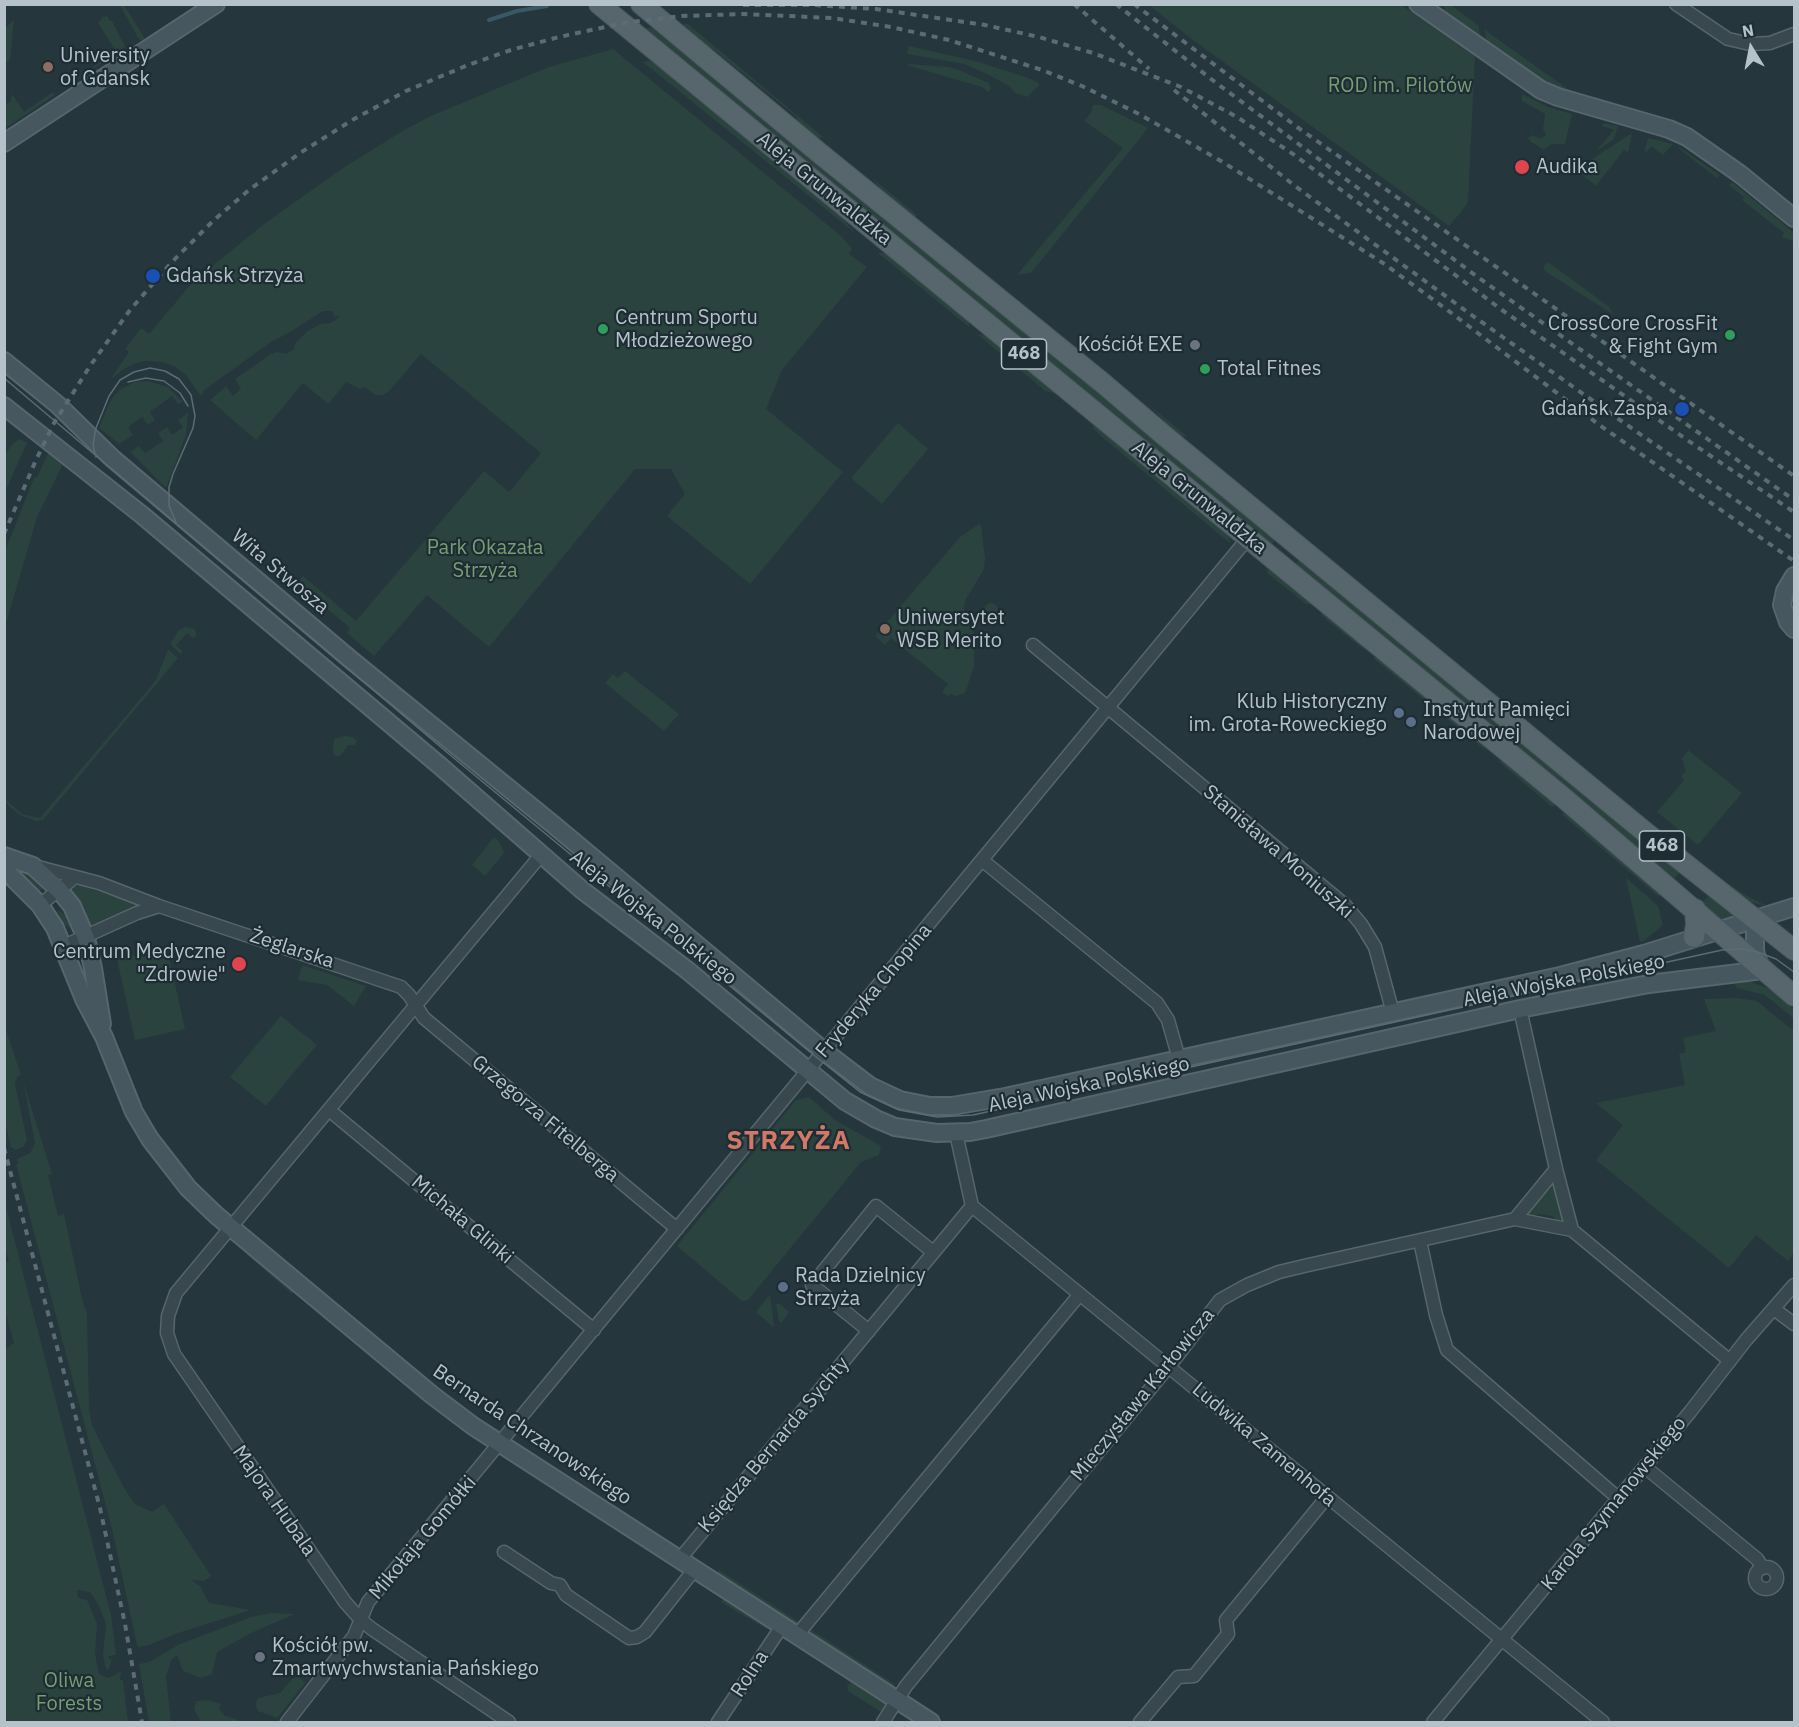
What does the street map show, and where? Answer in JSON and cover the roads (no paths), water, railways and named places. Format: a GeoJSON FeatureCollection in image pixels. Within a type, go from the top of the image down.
{"type":"FeatureCollection","features":[{"type":"Feature","properties":{"kind":"main road","name":"Aleja Grunwaldzka"},"geometry":{"type":"LineString","coordinates":[[599,4],[1565,799],[1794,996]]}},
{"type":"Feature","properties":{"kind":"main road","name":"Aleja Grunwaldzka"},"geometry":{"type":"LineString","coordinates":[[640,4],[1645,832],[1755,919],[1792,943]]}},
{"type":"Feature","properties":{"kind":"main road"},"geometry":{"type":"LineString","coordinates":[[1694,937],[1695,909]]}},
{"type":"Feature","properties":{"kind":"street"},"geometry":{"type":"LineString","coordinates":[[4,143],[216,4]]}},
{"type":"Feature","properties":{"kind":"street"},"geometry":{"type":"LineString","coordinates":[[1676,4],[1728,39],[1750,44],[1770,43],[1794,34]]}},
{"type":"Feature","properties":{"kind":"street"},"geometry":{"type":"LineString","coordinates":[[1427,7],[1541,90],[1670,129],[1687,137],[1740,174],[1794,218]]}},
{"type":"Feature","properties":{"kind":"street","name":"Wita Stwosza"},"geometry":{"type":"LineString","coordinates":[[4,362],[58,405],[118,464],[534,810]]}},
{"type":"Feature","properties":{"kind":"street"},"geometry":{"type":"LineString","coordinates":[[4,406],[148,520],[439,765],[455,746]]}},
{"type":"Feature","properties":{"kind":"street","name":"Fryderyka Chopina"},"geometry":{"type":"LineString","coordinates":[[500,1444],[1248,538]]}},
{"type":"Feature","properties":{"kind":"street"},"geometry":{"type":"LineString","coordinates":[[1791,581],[1783,596],[1783,610],[1794,629]]}},
{"type":"Feature","properties":{"kind":"street","name":"Stanisława Moniuszki"},"geometry":{"type":"LineString","coordinates":[[1033,645],[1345,905],[1361,924],[1375,947],[1393,1013]]}},
{"type":"Feature","properties":{"kind":"street","name":"Aleja Wojska Polskiego"},"geometry":{"type":"LineString","coordinates":[[439,765],[582,890],[687,970],[845,1101],[876,1119],[912,1130],[956,1133],[1010,1124],[1520,1009],[1649,984],[1763,970]]}},
{"type":"Feature","properties":{"kind":"street","name":"Aleja Wojska Polskiego"},"geometry":{"type":"LineString","coordinates":[[534,810],[861,1080],[900,1100],[930,1106],[969,1104],[1604,965],[1794,907]]}},
{"type":"Feature","properties":{"kind":"street","name":"Majora Hubala"},"geometry":{"type":"LineString","coordinates":[[510,1722],[361,1620],[340,1596],[306,1548],[174,1354],[167,1333],[168,1316],[176,1293],[541,855]]}},
{"type":"Feature","properties":{"kind":"street","name":"Bernarda Chrzanowskiego"},"geometry":{"type":"LineString","coordinates":[[4,856],[33,866],[59,890],[72,906],[86,938],[104,1037]]}},
{"type":"Feature","properties":{"kind":"street"},"geometry":{"type":"LineString","coordinates":[[982,860],[1157,1003],[1168,1020],[1179,1059]]}},
{"type":"Feature","properties":{"kind":"street","name":"Żeglarska"},"geometry":{"type":"LineString","coordinates":[[33,866],[99,883],[159,906],[397,984],[405,989],[416,1005]]}},
{"type":"Feature","properties":{"kind":"street","name":"Bernarda Chrzanowskiego"},"geometry":{"type":"LineString","coordinates":[[4,869],[40,904],[55,928],[84,999],[104,1037],[135,1112],[150,1139],[188,1188],[231,1228],[432,1395],[500,1444],[931,1722]]}},
{"type":"Feature","properties":{"kind":"street"},"geometry":{"type":"LineString","coordinates":[[40,904],[75,877]]}},
{"type":"Feature","properties":{"kind":"street"},"geometry":{"type":"LineString","coordinates":[[64,946],[137,913],[159,906]]}},
{"type":"Feature","properties":{"kind":"street"},"geometry":{"type":"LineString","coordinates":[[1755,919],[1755,951],[1763,970]]}},
{"type":"Feature","properties":{"kind":"street","name":"Grzegorza Fitelberga"},"geometry":{"type":"LineString","coordinates":[[416,1005],[424,1018],[454,1044],[677,1228]]}},
{"type":"Feature","properties":{"kind":"street"},"geometry":{"type":"LineString","coordinates":[[1520,1009],[1572,1230]]}},
{"type":"Feature","properties":{"kind":"street","name":"Michała Glinki"},"geometry":{"type":"LineString","coordinates":[[329,1110],[594,1330]]}},
{"type":"Feature","properties":{"kind":"street"},"geometry":{"type":"LineString","coordinates":[[956,1133],[972,1206]]}},
{"type":"Feature","properties":{"kind":"street"},"geometry":{"type":"LineString","coordinates":[[1515,1219],[1556,1169]]}},
{"type":"Feature","properties":{"kind":"street"},"geometry":{"type":"LineString","coordinates":[[868,1331],[812,1285],[876,1206],[933,1252]]}},
{"type":"Feature","properties":{"kind":"street","name":"Księdza Bernarda Sychty"},"geometry":{"type":"LineString","coordinates":[[679,1560],[972,1206]]}},
{"type":"Feature","properties":{"kind":"street","name":"Ludwika Zamenhofa"},"geometry":{"type":"LineString","coordinates":[[972,1206],[1501,1641],[1603,1722]]}},
{"type":"Feature","properties":{"kind":"street","name":"Mieczysława Karłowicza"},"geometry":{"type":"LineString","coordinates":[[884,1722],[906,1686],[1220,1300],[1247,1285],[1279,1272],[1515,1219],[1572,1230],[1730,1361]]}},
{"type":"Feature","properties":{"kind":"street"},"geometry":{"type":"LineString","coordinates":[[1420,1241],[1436,1315],[1448,1350],[1618,1498]]}},
{"type":"Feature","properties":{"kind":"street","name":"Karola Szymanowskiego"},"geometry":{"type":"LineString","coordinates":[[1433,1722],[1730,1361],[1774,1309],[1788,1302],[1794,1285]]}},
{"type":"Feature","properties":{"kind":"street"},"geometry":{"type":"LineString","coordinates":[[797,1635],[1080,1294]]}},
{"type":"Feature","properties":{"kind":"street"},"geometry":{"type":"LineString","coordinates":[[1774,1309],[1794,1324]]}},
{"type":"Feature","properties":{"kind":"street","name":"Mikołaja Gomółki"},"geometry":{"type":"LineString","coordinates":[[287,1722],[354,1636],[368,1602],[500,1444]]}},
{"type":"Feature","properties":{"kind":"street"},"geometry":{"type":"LineString","coordinates":[[1645,1467],[1757,1559],[1762,1568]]}},
{"type":"Feature","properties":{"kind":"street"},"geometry":{"type":"LineString","coordinates":[[1140,1722],[1178,1677],[1194,1676],[1228,1634],[1226,1620],[1327,1497]]}},
{"type":"Feature","properties":{"kind":"street"},"geometry":{"type":"LineString","coordinates":[[504,1552],[551,1583],[560,1585],[567,1595],[629,1638],[637,1637],[645,1632],[694,1570]]}},
{"type":"Feature","properties":{"kind":"street","name":"Rolna"},"geometry":{"type":"LineString","coordinates":[[718,1722],[782,1626]]}},
{"type":"Feature","properties":{"kind":"waterway"},"geometry":{"type":"LineString","coordinates":[[489,20],[517,11],[547,6]]}},
{"type":"Feature","properties":{"kind":"tram line"},"geometry":{"type":"LineString","coordinates":[[96,457],[93,445],[96,428],[109,396],[120,380],[134,372],[150,368],[165,371],[179,379],[191,395],[195,416],[193,428],[169,487],[169,506],[176,522]]}},
{"type":"Feature","properties":{"kind":"tram line"},"geometry":{"type":"LineString","coordinates":[[4,378],[449,754],[805,1048],[860,1092],[899,1110],[937,1117],[973,1115],[1722,950],[1755,951],[1776,959],[1794,972]]}},
{"type":"Feature","properties":{"kind":"tram line"},"geometry":{"type":"LineString","coordinates":[[128,382],[146,378],[164,381],[180,393],[188,406]]}},
{"type":"Feature","properties":{"kind":"railway"},"geometry":{"type":"LineString","coordinates":[[1074,4],[1149,69]]}},
{"type":"Feature","properties":{"kind":"railway"},"geometry":{"type":"LineString","coordinates":[[1116,4],[1211,79],[1479,278],[1794,500]]}},
{"type":"Feature","properties":{"kind":"railway"},"geometry":{"type":"LineString","coordinates":[[1134,4],[1297,127],[1794,476]]}},
{"type":"Feature","properties":{"kind":"railway"},"geometry":{"type":"LineString","coordinates":[[743,5],[814,5],[876,9],[985,25],[1039,37],[1093,53],[1181,87],[1237,117],[1293,154],[1502,310],[1794,512]]}},
{"type":"Feature","properties":{"kind":"railway"},"geometry":{"type":"LineString","coordinates":[[4,534],[54,423],[90,366],[130,310],[171,263],[214,220],[249,190],[300,153],[354,119],[406,91],[511,50],[624,23],[682,16],[744,14],[832,18],[891,27],[949,40],[1042,70],[1082,86],[1139,114],[1221,161],[1383,263],[1598,424],[1794,561]]}},
{"type":"Feature","properties":{"kind":"railway"},"geometry":{"type":"LineString","coordinates":[[1174,90],[1295,186],[1466,311],[1794,540]]}},
{"type":"Feature","properties":{"kind":"railway"},"geometry":{"type":"LineString","coordinates":[[4,1148],[100,1508],[125,1624],[142,1722]]}},
{"type":"Feature","properties":{"kind":"place","name":"University of Gdansk"},"geometry":{"type":"Point","coordinates":[48,67]}},
{"type":"Feature","properties":{"kind":"place","name":"Audika"},"geometry":{"type":"Point","coordinates":[1522,167]}},
{"type":"Feature","properties":{"kind":"place","name":"Gdańsk Strzyża"},"geometry":{"type":"Point","coordinates":[153,276]}},
{"type":"Feature","properties":{"kind":"place","name":"Centrum Sportu Młodzieżowego"},"geometry":{"type":"Point","coordinates":[603,329]}},
{"type":"Feature","properties":{"kind":"place","name":"CrossCore CrossFit & Fight Gym"},"geometry":{"type":"Point","coordinates":[1730,335]}},
{"type":"Feature","properties":{"kind":"place","name":"Kościół EXE"},"geometry":{"type":"Point","coordinates":[1195,345]}},
{"type":"Feature","properties":{"kind":"place","name":"Total Fitnes"},"geometry":{"type":"Point","coordinates":[1205,369]}},
{"type":"Feature","properties":{"kind":"place","name":"Gdańsk Zaspa"},"geometry":{"type":"Point","coordinates":[1682,409]}},
{"type":"Feature","properties":{"kind":"place","name":"Uniwersytet WSB Merito"},"geometry":{"type":"Point","coordinates":[885,629]}},
{"type":"Feature","properties":{"kind":"place","name":"Klub Historyczny im. Grota-Roweckiego"},"geometry":{"type":"Point","coordinates":[1399,713]}},
{"type":"Feature","properties":{"kind":"place","name":"Instytut Pamięci Narodowej"},"geometry":{"type":"Point","coordinates":[1411,722]}},
{"type":"Feature","properties":{"kind":"place","name":"Centrum Medyczne \"Zdrowie\""},"geometry":{"type":"Point","coordinates":[239,964]}},
{"type":"Feature","properties":{"kind":"place","name":"Rada Dzielnicy Strzyża"},"geometry":{"type":"Point","coordinates":[783,1287]}},
{"type":"Feature","properties":{"kind":"place","name":"Kościół pw. Zmartwychwstania Pańskiego"},"geometry":{"type":"Point","coordinates":[260,1657]}},
{"type":"Feature","properties":{"kind":"district","name":"STRZYŻA"},"geometry":{"type":"Point","coordinates":[789,1141]}},
{"type":"Feature","properties":{"kind":"park label","name":"ROD im. Pilotów"},"geometry":{"type":"Point","coordinates":[1400,86]}},
{"type":"Feature","properties":{"kind":"park label","name":"Park Okazała Strzyża"},"geometry":{"type":"Point","coordinates":[485,560]}},
{"type":"Feature","properties":{"kind":"park label","name":"Oliwa Forests"},"geometry":{"type":"Point","coordinates":[69,1692]}}]}
